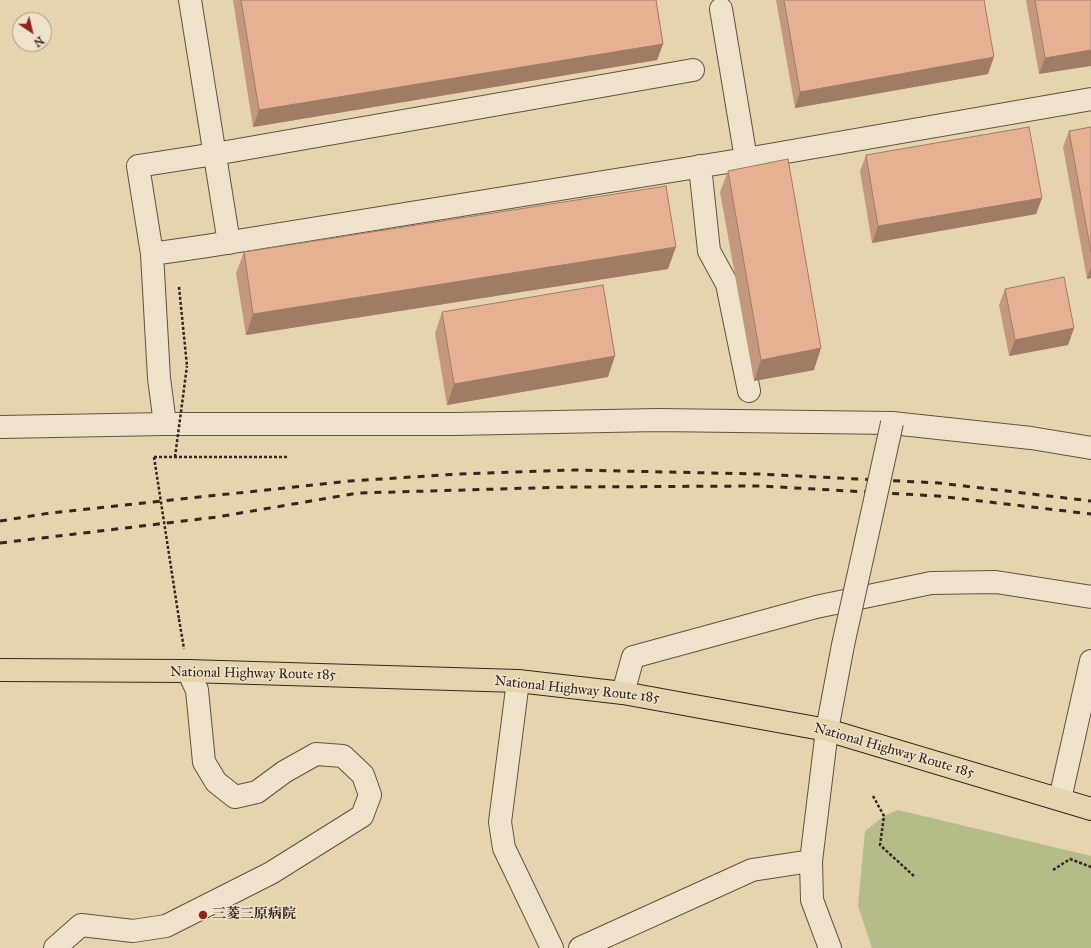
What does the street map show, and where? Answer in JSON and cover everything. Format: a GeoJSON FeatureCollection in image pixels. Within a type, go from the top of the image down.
{"type":"FeatureCollection","features":[{"type":"Feature","properties":{"kind":"highway","name":"National Highway Route 185"},"geometry":{"type":"LineString","coordinates":[[0,670],[188,672],[518,681],[623,693],[827,730],[1091,809]]}},
{"type":"Feature","properties":{"kind":"street"},"geometry":{"type":"LineString","coordinates":[[190,0],[229,243]]}},
{"type":"Feature","properties":{"kind":"street"},"geometry":{"type":"LineString","coordinates":[[721,9],[746,159]]}},
{"type":"Feature","properties":{"kind":"street"},"geometry":{"type":"LineString","coordinates":[[165,424],[159,378],[152,254],[138,166],[215,154],[693,70]]}},
{"type":"Feature","properties":{"kind":"street"},"geometry":{"type":"LineString","coordinates":[[152,254],[229,243],[746,159],[1091,99]]}},
{"type":"Feature","properties":{"kind":"street"},"geometry":{"type":"LineString","coordinates":[[700,166],[709,250],[727,284],[749,391]]}},
{"type":"Feature","properties":{"kind":"street"},"geometry":{"type":"LineString","coordinates":[[0,427],[165,424],[454,424],[707,420],[892,423],[1031,438],[1091,448]]}},
{"type":"Feature","properties":{"kind":"street"},"geometry":{"type":"LineString","coordinates":[[830,948],[812,900],[811,861],[827,730],[892,423]]}},
{"type":"Feature","properties":{"kind":"street"},"geometry":{"type":"LineString","coordinates":[[623,693],[633,657],[816,607],[931,583],[996,582],[1091,597]]}},
{"type":"Feature","properties":{"kind":"street"},"geometry":{"type":"LineString","coordinates":[[1060,799],[1091,661]]}},
{"type":"Feature","properties":{"kind":"street"},"geometry":{"type":"LineString","coordinates":[[54,948],[81,925],[132,931],[166,926],[271,873],[362,816],[370,795],[363,775],[343,756],[316,754],[284,772],[257,792],[235,797],[216,782],[204,762],[197,690],[188,672]]}},
{"type":"Feature","properties":{"kind":"street"},"geometry":{"type":"LineString","coordinates":[[518,681],[500,822],[504,848],[552,948]]}},
{"type":"Feature","properties":{"kind":"street"},"geometry":{"type":"LineString","coordinates":[[580,948],[752,870],[811,861]]}},
{"type":"Feature","properties":{"kind":"path"},"geometry":{"type":"LineString","coordinates":[[175,458],[187,366],[179,287]]}},
{"type":"Feature","properties":{"kind":"path"},"geometry":{"type":"LineString","coordinates":[[188,672],[154,457],[287,457]]}},
{"type":"Feature","properties":{"kind":"path"},"geometry":{"type":"LineString","coordinates":[[873,796],[884,816],[880,845],[915,877]]}},
{"type":"Feature","properties":{"kind":"path"},"geometry":{"type":"LineString","coordinates":[[1053,870],[1070,859],[1091,867]]}},
{"type":"Feature","properties":{"kind":"green space"},"geometry":{"type":"Polygon","coordinates":[[[898,810],[1091,856],[1091,948],[872,948],[858,906],[865,831],[884,816],[898,810]]]}},
{"type":"Feature","properties":{"kind":"building"},"geometry":{"type":"Polygon","coordinates":[[[241,0],[656,0],[663,44],[259,110],[241,0]]]}},
{"type":"Feature","properties":{"kind":"building"},"geometry":{"type":"Polygon","coordinates":[[[784,0],[984,0],[994,57],[800,92],[784,0]]]}},
{"type":"Feature","properties":{"kind":"building"},"geometry":{"type":"Polygon","coordinates":[[[1035,0],[1091,0],[1091,50],[1045,58],[1035,0]]]}},
{"type":"Feature","properties":{"kind":"building"},"geometry":{"type":"Polygon","coordinates":[[[1029,127],[1042,198],[878,226],[866,155],[1029,127]]]}},
{"type":"Feature","properties":{"kind":"building"},"geometry":{"type":"Polygon","coordinates":[[[1091,127],[1091,252],[1069,131],[1091,127]]]}},
{"type":"Feature","properties":{"kind":"building"},"geometry":{"type":"Polygon","coordinates":[[[788,159],[821,348],[761,360],[728,171],[788,159]]]}},
{"type":"Feature","properties":{"kind":"building"},"geometry":{"type":"Polygon","coordinates":[[[666,186],[676,247],[253,314],[244,252],[666,186]]]}},
{"type":"Feature","properties":{"kind":"building"},"geometry":{"type":"Polygon","coordinates":[[[1064,277],[1074,328],[1015,340],[1005,289],[1064,277]]]}},
{"type":"Feature","properties":{"kind":"building"},"geometry":{"type":"Polygon","coordinates":[[[603,285],[615,356],[454,384],[442,312],[603,285]]]}},
{"type":"Feature","properties":{"kind":"railway"},"geometry":{"type":"LineString","coordinates":[[0,521],[50,513],[350,481],[459,474],[575,470],[758,474],[939,483],[1091,501]]}},
{"type":"Feature","properties":{"kind":"railway"},"geometry":{"type":"LineString","coordinates":[[0,543],[217,517],[358,493],[569,487],[761,486],[938,496],[1091,514]]}},
{"type":"Feature","properties":{"kind":"place","name":"三菱三原病院"},"geometry":{"type":"Point","coordinates":[203,915]}}]}
